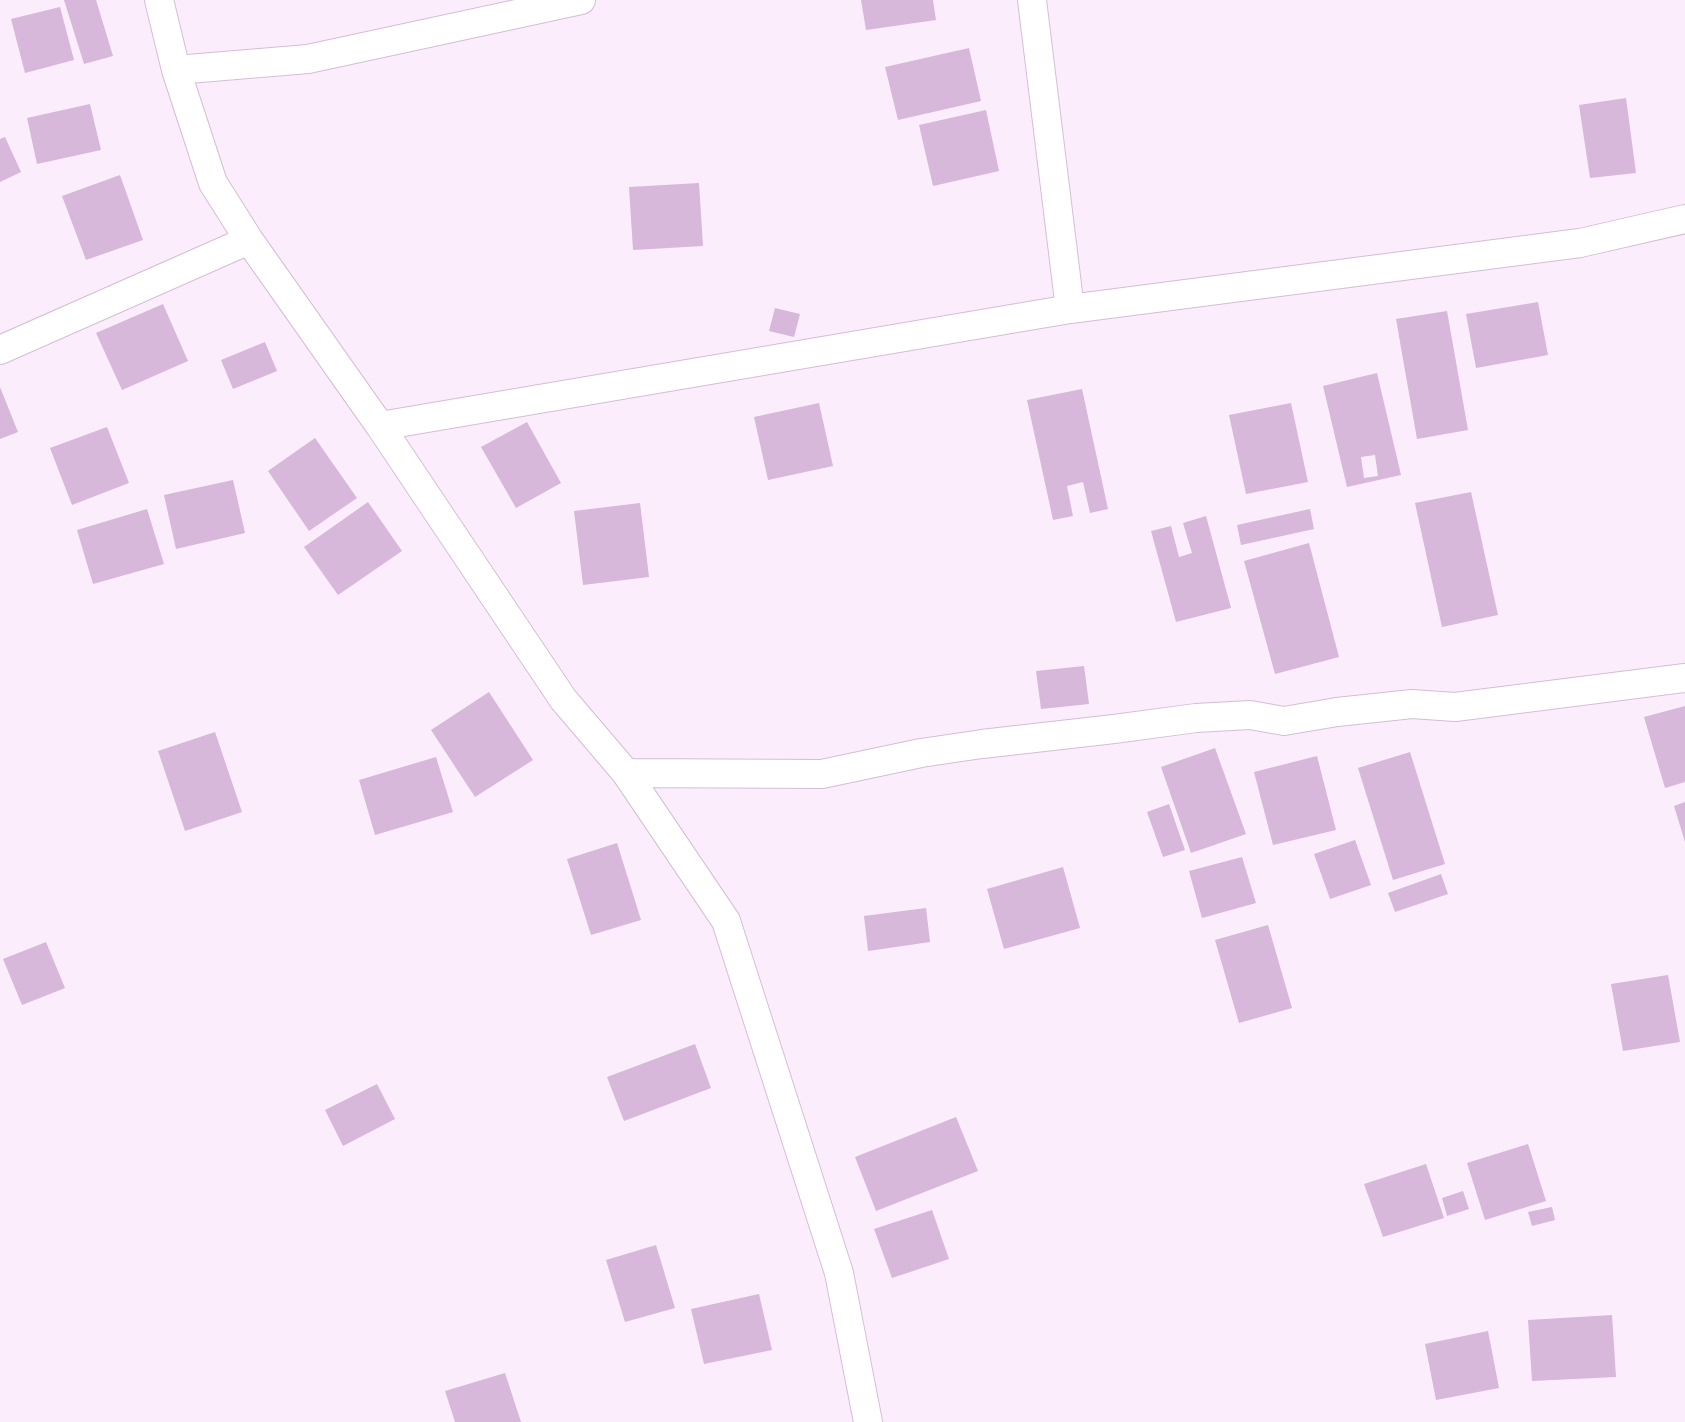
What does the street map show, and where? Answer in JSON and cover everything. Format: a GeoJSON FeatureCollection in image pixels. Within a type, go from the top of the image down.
{"type":"FeatureCollection","features":[{"type":"Feature","properties":{"kind":"street"},"geometry":{"type":"LineString","coordinates":[[159,0],[176,70],[213,183],[250,240],[380,426],[562,698],[626,773],[726,921],[839,1273],[868,1422]]}},
{"type":"Feature","properties":{"kind":"street"},"geometry":{"type":"LineString","coordinates":[[176,70],[308,59],[581,0]]}},
{"type":"Feature","properties":{"kind":"street"},"geometry":{"type":"LineString","coordinates":[[1032,0],[1070,309]]}},
{"type":"Feature","properties":{"kind":"street"},"geometry":{"type":"LineString","coordinates":[[380,426],[1070,309],[1580,244],[1685,219]]}},
{"type":"Feature","properties":{"kind":"street"},"geometry":{"type":"LineString","coordinates":[[0,350],[250,240]]}},
{"type":"Feature","properties":{"kind":"street"},"geometry":{"type":"LineString","coordinates":[[626,773],[822,774],[938,750],[1196,718],[1250,715],[1284,721],[1337,712],[1412,704],[1455,707],[1685,678]]}},
{"type":"Feature","properties":{"kind":"building"},"geometry":{"type":"Polygon","coordinates":[[[64,0],[96,0],[113,56],[84,64],[64,0]]]}},
{"type":"Feature","properties":{"kind":"building"},"geometry":{"type":"Polygon","coordinates":[[[861,0],[933,0],[936,20],[866,30],[861,0]]]}},
{"type":"Feature","properties":{"kind":"building"},"geometry":{"type":"Polygon","coordinates":[[[60,7],[74,60],[25,73],[11,19],[60,7]]]}},
{"type":"Feature","properties":{"kind":"building"},"geometry":{"type":"Polygon","coordinates":[[[969,48],[981,101],[898,120],[885,67],[969,48]]]}},
{"type":"Feature","properties":{"kind":"building"},"geometry":{"type":"Polygon","coordinates":[[[1626,98],[1636,173],[1590,178],[1579,105],[1626,98]]]}},
{"type":"Feature","properties":{"kind":"building"},"geometry":{"type":"Polygon","coordinates":[[[90,104],[101,150],[37,164],[27,118],[90,104]]]}},
{"type":"Feature","properties":{"kind":"building"},"geometry":{"type":"Polygon","coordinates":[[[986,110],[999,171],[933,186],[919,125],[986,110]]]}},
{"type":"Feature","properties":{"kind":"building"},"geometry":{"type":"Polygon","coordinates":[[[5,137],[21,172],[0,182],[0,139],[5,137]]]}},
{"type":"Feature","properties":{"kind":"building"},"geometry":{"type":"Polygon","coordinates":[[[120,175],[143,240],[86,260],[62,196],[120,175]]]}},
{"type":"Feature","properties":{"kind":"building"},"geometry":{"type":"Polygon","coordinates":[[[699,183],[703,246],[633,250],[629,187],[699,183]]]}},
{"type":"Feature","properties":{"kind":"building"},"geometry":{"type":"Polygon","coordinates":[[[1538,302],[1548,355],[1476,368],[1466,314],[1538,302]]]}},
{"type":"Feature","properties":{"kind":"building"},"geometry":{"type":"Polygon","coordinates":[[[163,304],[188,361],[122,390],[96,333],[163,304]]]}},
{"type":"Feature","properties":{"kind":"building"},"geometry":{"type":"Polygon","coordinates":[[[775,308],[800,314],[794,337],[769,331],[775,308]]]}},
{"type":"Feature","properties":{"kind":"building"},"geometry":{"type":"Polygon","coordinates":[[[1447,311],[1468,430],[1417,439],[1396,319],[1447,311]]]}},
{"type":"Feature","properties":{"kind":"building"},"geometry":{"type":"Polygon","coordinates":[[[265,342],[277,371],[233,389],[221,360],[265,342]]]}},
{"type":"Feature","properties":{"kind":"building"},"geometry":{"type":"Polygon","coordinates":[[[1377,373],[1401,475],[1347,487],[1323,386],[1377,373]],[[1375,455],[1361,457],[1364,478],[1378,476],[1375,455]]]}},
{"type":"Feature","properties":{"kind":"building"},"geometry":{"type":"Polygon","coordinates":[[[0,387],[18,432],[0,439],[0,387]]]}},
{"type":"Feature","properties":{"kind":"building"},"geometry":{"type":"Polygon","coordinates":[[[1082,389],[1108,509],[1090,513],[1083,482],[1067,486],[1073,516],[1053,520],[1027,400],[1082,389]]]}},
{"type":"Feature","properties":{"kind":"building"},"geometry":{"type":"Polygon","coordinates":[[[819,403],[833,466],[768,480],[754,417],[819,403]]]}},
{"type":"Feature","properties":{"kind":"building"},"geometry":{"type":"Polygon","coordinates":[[[1291,403],[1308,482],[1246,494],[1229,415],[1291,403]]]}},
{"type":"Feature","properties":{"kind":"building"},"geometry":{"type":"Polygon","coordinates":[[[527,422],[561,483],[516,508],[481,447],[527,422]]]}},
{"type":"Feature","properties":{"kind":"building"},"geometry":{"type":"Polygon","coordinates":[[[107,427],[129,483],[72,505],[50,448],[107,427]]]}},
{"type":"Feature","properties":{"kind":"building"},"geometry":{"type":"Polygon","coordinates":[[[315,438],[357,498],[309,531],[268,471],[315,438]]]}},
{"type":"Feature","properties":{"kind":"building"},"geometry":{"type":"Polygon","coordinates":[[[233,480],[245,533],[176,549],[164,495],[233,480]]]}},
{"type":"Feature","properties":{"kind":"building"},"geometry":{"type":"Polygon","coordinates":[[[1471,492],[1498,615],[1442,627],[1415,503],[1471,492]]]}},
{"type":"Feature","properties":{"kind":"building"},"geometry":{"type":"Polygon","coordinates":[[[368,502],[402,551],[338,595],[304,547],[368,502]]]}},
{"type":"Feature","properties":{"kind":"building"},"geometry":{"type":"Polygon","coordinates":[[[640,503],[649,577],[583,585],[574,511],[640,503]]]}},
{"type":"Feature","properties":{"kind":"building"},"geometry":{"type":"Polygon","coordinates":[[[147,509],[164,564],[93,584],[77,530],[147,509]]]}},
{"type":"Feature","properties":{"kind":"building"},"geometry":{"type":"Polygon","coordinates":[[[1310,509],[1314,529],[1241,545],[1237,525],[1310,509]]]}},
{"type":"Feature","properties":{"kind":"building"},"geometry":{"type":"Polygon","coordinates":[[[1206,516],[1231,608],[1176,622],[1151,531],[1171,526],[1179,557],[1192,553],[1183,523],[1206,516]]]}},
{"type":"Feature","properties":{"kind":"building"},"geometry":{"type":"Polygon","coordinates":[[[1309,543],[1339,657],[1275,674],[1244,561],[1309,543]]]}},
{"type":"Feature","properties":{"kind":"building"},"geometry":{"type":"Polygon","coordinates":[[[1084,666],[1089,704],[1041,709],[1036,671],[1084,666]]]}},
{"type":"Feature","properties":{"kind":"building"},"geometry":{"type":"Polygon","coordinates":[[[489,692],[533,760],[475,797],[431,730],[489,692]]]}},
{"type":"Feature","properties":{"kind":"building"},"geometry":{"type":"Polygon","coordinates":[[[1685,706],[1685,782],[1665,788],[1644,717],[1685,706]]]}},
{"type":"Feature","properties":{"kind":"building"},"geometry":{"type":"Polygon","coordinates":[[[215,732],[242,812],[185,831],[158,751],[215,732]]]}},
{"type":"Feature","properties":{"kind":"building"},"geometry":{"type":"Polygon","coordinates":[[[1215,748],[1246,834],[1191,853],[1161,767],[1215,748]]]}},
{"type":"Feature","properties":{"kind":"building"},"geometry":{"type":"Polygon","coordinates":[[[1410,752],[1445,864],[1393,880],[1358,768],[1410,752]]]}},
{"type":"Feature","properties":{"kind":"building"},"geometry":{"type":"Polygon","coordinates":[[[1317,756],[1336,830],[1273,845],[1254,772],[1317,756]]]}},
{"type":"Feature","properties":{"kind":"building"},"geometry":{"type":"Polygon","coordinates":[[[436,757],[453,812],[375,835],[359,780],[436,757]]]}},
{"type":"Feature","properties":{"kind":"building"},"geometry":{"type":"Polygon","coordinates":[[[1685,802],[1685,842],[1674,806],[1685,802]]]}},
{"type":"Feature","properties":{"kind":"building"},"geometry":{"type":"Polygon","coordinates":[[[1169,804],[1185,850],[1163,857],[1147,812],[1169,804]]]}},
{"type":"Feature","properties":{"kind":"building"},"geometry":{"type":"Polygon","coordinates":[[[1355,840],[1371,885],[1330,899],[1314,854],[1355,840]]]}},
{"type":"Feature","properties":{"kind":"building"},"geometry":{"type":"Polygon","coordinates":[[[617,843],[641,920],[591,935],[567,859],[617,843]]]}},
{"type":"Feature","properties":{"kind":"building"},"geometry":{"type":"Polygon","coordinates":[[[1242,857],[1256,903],[1202,918],[1189,871],[1242,857]]]}},
{"type":"Feature","properties":{"kind":"building"},"geometry":{"type":"Polygon","coordinates":[[[1063,867],[1080,928],[1004,949],[987,889],[1063,867]]]}},
{"type":"Feature","properties":{"kind":"building"},"geometry":{"type":"Polygon","coordinates":[[[1441,874],[1448,894],[1395,912],[1388,893],[1441,874]]]}},
{"type":"Feature","properties":{"kind":"building"},"geometry":{"type":"Polygon","coordinates":[[[926,908],[930,942],[868,951],[864,916],[926,908]]]}},
{"type":"Feature","properties":{"kind":"building"},"geometry":{"type":"Polygon","coordinates":[[[1268,925],[1292,1008],[1239,1023],[1215,940],[1268,925]]]}},
{"type":"Feature","properties":{"kind":"building"},"geometry":{"type":"Polygon","coordinates":[[[46,942],[65,988],[22,1005],[3,959],[46,942]]]}},
{"type":"Feature","properties":{"kind":"building"},"geometry":{"type":"Polygon","coordinates":[[[1668,975],[1680,1042],[1623,1051],[1611,984],[1668,975]]]}},
{"type":"Feature","properties":{"kind":"building"},"geometry":{"type":"Polygon","coordinates":[[[695,1044],[711,1088],[624,1121],[607,1077],[695,1044]]]}},
{"type":"Feature","properties":{"kind":"building"},"geometry":{"type":"Polygon","coordinates":[[[377,1084],[395,1119],[343,1146],[325,1110],[377,1084]]]}},
{"type":"Feature","properties":{"kind":"building"},"geometry":{"type":"Polygon","coordinates":[[[956,1117],[978,1171],[876,1211],[855,1157],[956,1117]]]}},
{"type":"Feature","properties":{"kind":"building"},"geometry":{"type":"Polygon","coordinates":[[[1528,1144],[1546,1201],[1485,1220],[1467,1163],[1528,1144]]]}},
{"type":"Feature","properties":{"kind":"building"},"geometry":{"type":"Polygon","coordinates":[[[1426,1164],[1444,1218],[1383,1237],[1364,1184],[1426,1164]]]}},
{"type":"Feature","properties":{"kind":"building"},"geometry":{"type":"Polygon","coordinates":[[[1463,1191],[1469,1209],[1447,1216],[1442,1198],[1463,1191]]]}},
{"type":"Feature","properties":{"kind":"building"},"geometry":{"type":"Polygon","coordinates":[[[1552,1207],[1555,1220],[1532,1226],[1528,1212],[1552,1207]]]}},
{"type":"Feature","properties":{"kind":"building"},"geometry":{"type":"Polygon","coordinates":[[[932,1210],[949,1259],[892,1278],[874,1229],[932,1210]]]}},
{"type":"Feature","properties":{"kind":"building"},"geometry":{"type":"Polygon","coordinates":[[[656,1245],[675,1308],[625,1322],[606,1260],[656,1245]]]}},
{"type":"Feature","properties":{"kind":"building"},"geometry":{"type":"Polygon","coordinates":[[[759,1294],[772,1350],[704,1364],[691,1309],[759,1294]]]}},
{"type":"Feature","properties":{"kind":"building"},"geometry":{"type":"Polygon","coordinates":[[[1612,1315],[1616,1377],[1532,1381],[1528,1320],[1612,1315]]]}},
{"type":"Feature","properties":{"kind":"building"},"geometry":{"type":"Polygon","coordinates":[[[1488,1331],[1499,1388],[1436,1400],[1425,1344],[1488,1331]]]}},
{"type":"Feature","properties":{"kind":"building"},"geometry":{"type":"Polygon","coordinates":[[[505,1373],[521,1422],[455,1422],[445,1391],[505,1373]]]}}]}
